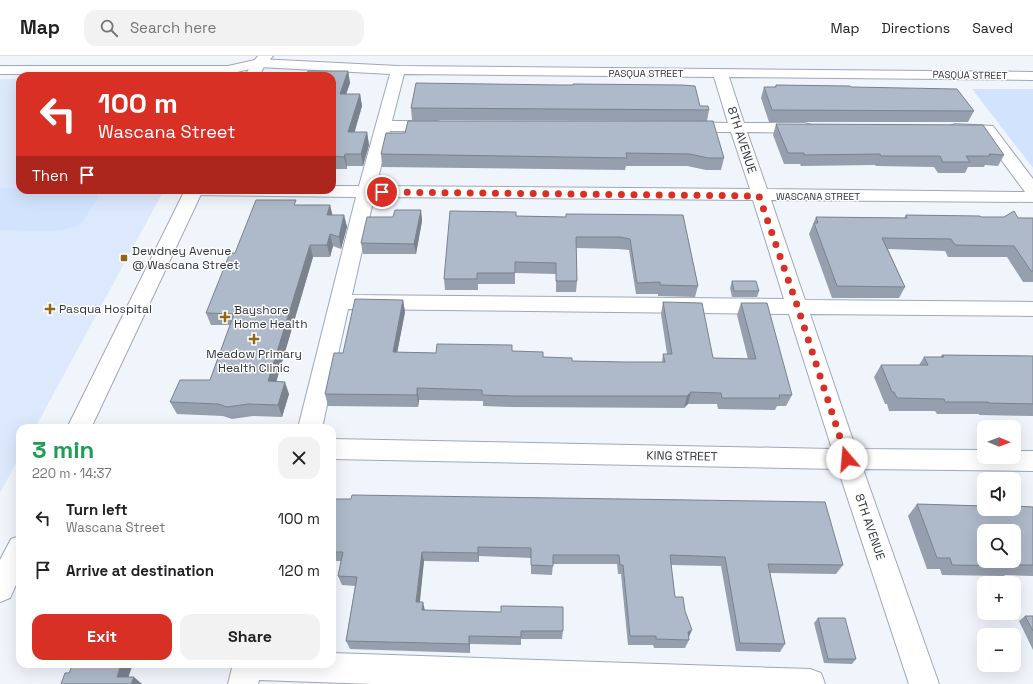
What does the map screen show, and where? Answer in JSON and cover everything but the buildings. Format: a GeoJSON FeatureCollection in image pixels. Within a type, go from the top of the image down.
{"type":"FeatureCollection","features":[{"type":"Feature","properties":{"kind":"street","name":"PASQUA STREET"},"geometry":{"type":"LineString","coordinates":[[242,56],[398,70],[720,73],[750,68],[858,68],[1033,76]]}},
{"type":"Feature","properties":{"kind":"street"},"geometry":{"type":"LineString","coordinates":[[430,70],[433,56]]}},
{"type":"Feature","properties":{"kind":"street"},"geometry":{"type":"LineString","coordinates":[[635,56],[638,73]]}},
{"type":"Feature","properties":{"kind":"street","name":"PASQUA STREET"},"geometry":{"type":"LineString","coordinates":[[0,70],[228,70],[261,58]]}},
{"type":"Feature","properties":{"kind":"street"},"geometry":{"type":"LineString","coordinates":[[254,72],[261,58]]}},
{"type":"Feature","properties":{"kind":"street"},"geometry":{"type":"LineString","coordinates":[[311,424],[366,192],[398,70]]}},
{"type":"Feature","properties":{"kind":"street","name":"8TH AVENUE"},"geometry":{"type":"LineString","coordinates":[[720,73],[759,196],[924,684]]}},
{"type":"Feature","properties":{"kind":"street"},"geometry":{"type":"LineString","coordinates":[[384,126],[455,126]]}},
{"type":"Feature","properties":{"kind":"street"},"geometry":{"type":"LineString","coordinates":[[667,127],[824,128]]}},
{"type":"Feature","properties":{"kind":"street"},"geometry":{"type":"LineString","coordinates":[[940,129],[987,129],[1033,191]]}},
{"type":"Feature","properties":{"kind":"street","name":"WASCANA STREET"},"geometry":{"type":"LineString","coordinates":[[336,192],[1033,197]]}},
{"type":"Feature","properties":{"kind":"street"},"geometry":{"type":"LineString","coordinates":[[81,424],[192,194]]}},
{"type":"Feature","properties":{"kind":"street"},"geometry":{"type":"LineString","coordinates":[[340,302],[798,308],[1033,309]]}},
{"type":"Feature","properties":{"kind":"street","name":"KING STREET"},"geometry":{"type":"LineString","coordinates":[[336,449],[1033,461]]}},
{"type":"Feature","properties":{"kind":"street"},"geometry":{"type":"LineString","coordinates":[[0,589],[16,556]]}},
{"type":"Feature","properties":{"kind":"street"},"geometry":{"type":"LineString","coordinates":[[246,671],[810,684]]}},
{"type":"Feature","properties":{"kind":"shaded area","name":"Pasqua Hospital"},"geometry":{"type":"Polygon","coordinates":[[[0,79],[16,79],[16,194],[162,194],[37,424],[16,424],[16,463],[0,493],[0,79]]]}},
{"type":"Feature","properties":{"kind":"shaded area"},"geometry":{"type":"Polygon","coordinates":[[[972,89],[1033,89],[1033,168],[972,89]]]}},
{"type":"Feature","properties":{"kind":"shaded area"},"geometry":{"type":"Polygon","coordinates":[[[0,188],[16,188],[16,194],[98,195],[98,198],[83,221],[73,227],[53,231],[0,230],[0,188]]]}},
{"type":"Feature","properties":{"kind":"place","name":"Dewdney Avenue @ Wascana Street"},"geometry":{"type":"Point","coordinates":[124,258]}},
{"type":"Feature","properties":{"kind":"place","name":"Pasqua Hospital"},"geometry":{"type":"Point","coordinates":[50,309]}},
{"type":"Feature","properties":{"kind":"place","name":"Bayshore Home Health"},"geometry":{"type":"Point","coordinates":[225,317]}},
{"type":"Feature","properties":{"kind":"place","name":"Meadow Primary Health Clinic"},"geometry":{"type":"Point","coordinates":[254,339]}},
{"type":"Feature","properties":{"kind":"route"},"geometry":{"type":"LineString","coordinates":[[382,192],[759,196],[798,308],[847,459]]}}]}
